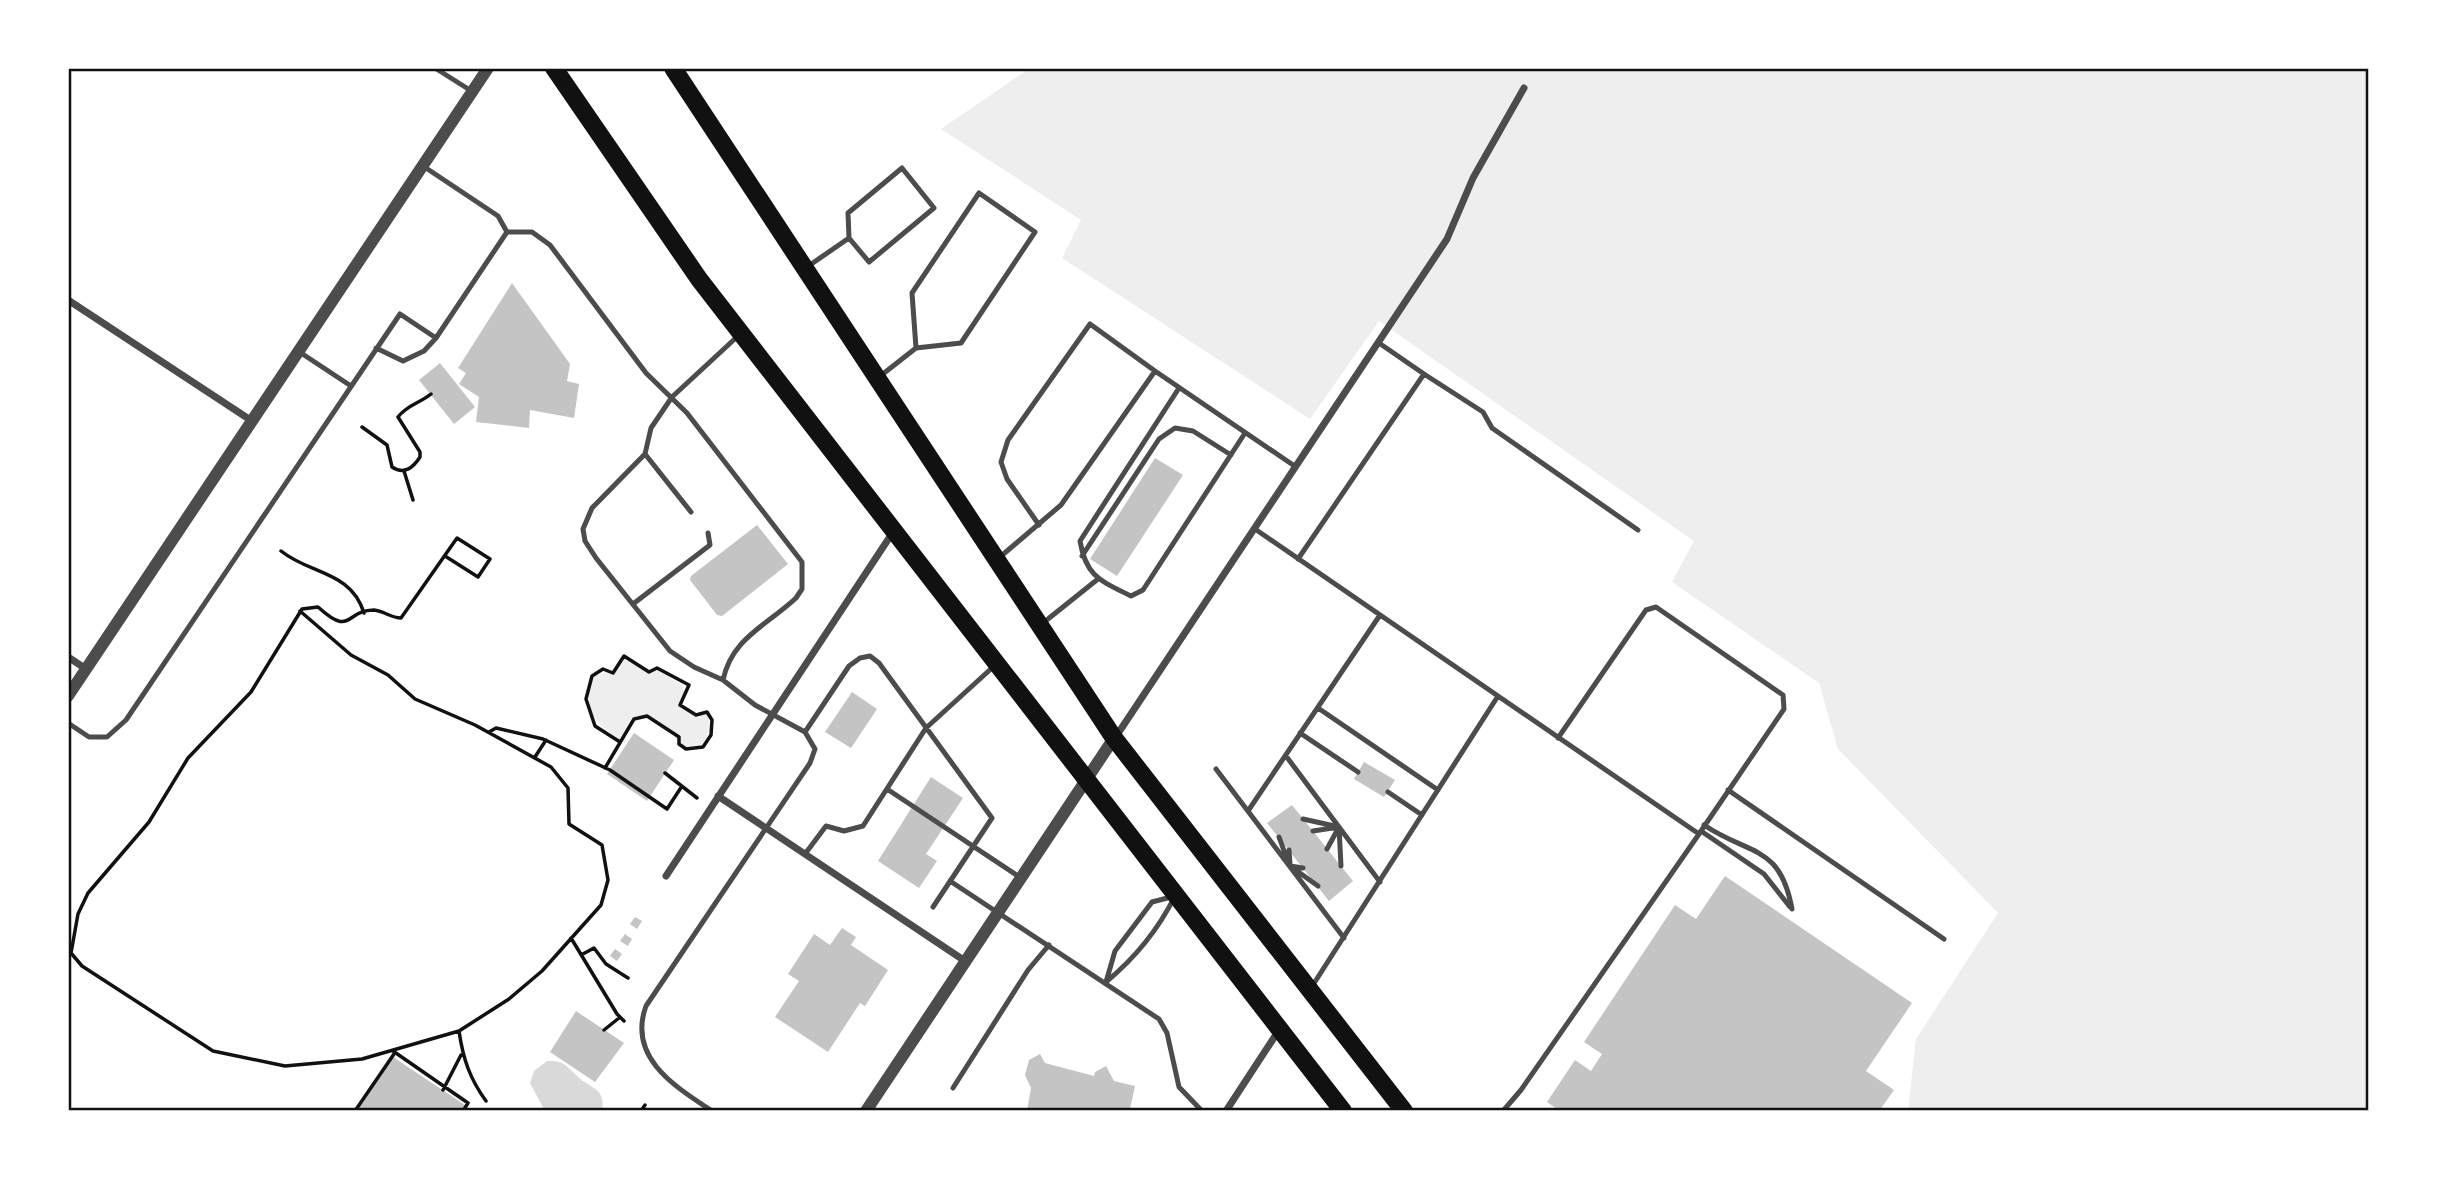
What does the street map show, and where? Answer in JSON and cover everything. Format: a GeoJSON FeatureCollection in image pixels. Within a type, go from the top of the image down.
{"type":"FeatureCollection","features":[{"type":"Feature","properties":{"kind":"main road"},"geometry":{"type":"LineString","coordinates":[[554,68],[740,334],[1085,782],[1343,1111]]}},
{"type":"Feature","properties":{"kind":"main road"},"geometry":{"type":"LineString","coordinates":[[673,68],[995,561],[1115,738],[1404,1111]]}},
{"type":"Feature","properties":{"kind":"street"},"geometry":{"type":"LineString","coordinates":[[68,696],[488,68]]}},
{"type":"Feature","properties":{"kind":"street"},"geometry":{"type":"LineString","coordinates":[[866,1111],[1447,239],[1473,178],[1524,88]]}},
{"type":"Feature","properties":{"kind":"street"},"geometry":{"type":"LineString","coordinates":[[68,300],[252,421]]}},
{"type":"Feature","properties":{"kind":"street"},"geometry":{"type":"LineString","coordinates":[[666,876],[893,531]]}},
{"type":"Feature","properties":{"kind":"street"},"geometry":{"type":"LineString","coordinates":[[68,657],[86,669]]}},
{"type":"Feature","properties":{"kind":"street"},"geometry":{"type":"LineString","coordinates":[[718,796],[965,961]]}},
{"type":"Feature","properties":{"kind":"street"},"geometry":{"type":"LineString","coordinates":[[1226,1111],[1279,1030]]}},
{"type":"Feature","properties":{"kind":"lane"},"geometry":{"type":"LineString","coordinates":[[435,68],[472,92]]}},
{"type":"Feature","properties":{"kind":"lane"},"geometry":{"type":"LineString","coordinates":[[423,166],[498,216],[507,232]]}},
{"type":"Feature","properties":{"kind":"lane"},"geometry":{"type":"LineString","coordinates":[[902,168],[934,208],[869,262],[849,238],[848,213],[902,168]]}},
{"type":"Feature","properties":{"kind":"lane"},"geometry":{"type":"LineString","coordinates":[[877,379],[916,348],[961,343],[1035,232],[979,193],[912,293],[916,348]]}},
{"type":"Feature","properties":{"kind":"lane"},"geometry":{"type":"LineString","coordinates":[[376,348],[404,361],[424,351],[436,338],[507,232]]}},
{"type":"Feature","properties":{"kind":"lane"},"geometry":{"type":"LineString","coordinates":[[507,232],[531,232],[550,245],[646,373],[687,413],[802,562],[802,589],[796,598],[739,643],[727,659],[723,680]]}},
{"type":"Feature","properties":{"kind":"lane"},"geometry":{"type":"LineString","coordinates":[[804,269],[849,238]]}},
{"type":"Feature","properties":{"kind":"lane"},"geometry":{"type":"LineString","coordinates":[[68,723],[89,737],[107,737],[126,720],[400,314],[436,338]]}},
{"type":"Feature","properties":{"kind":"lane"},"geometry":{"type":"LineString","coordinates":[[1039,525],[1007,479],[1001,462],[1008,440],[1090,324],[1296,467]]}},
{"type":"Feature","properties":{"kind":"lane"},"geometry":{"type":"LineString","coordinates":[[712,1111],[666,1080],[656,1070],[642,1032],[642,1019],[646,1006],[810,763],[816,749],[805,732],[755,705],[723,680],[694,667],[670,651],[596,558],[585,541],[583,529],[592,509],[645,454],[651,428],[672,397],[740,334]]}},
{"type":"Feature","properties":{"kind":"lane"},"geometry":{"type":"LineString","coordinates":[[1378,343],[1483,412],[1492,428],[1638,530]]}},
{"type":"Feature","properties":{"kind":"lane"},"geometry":{"type":"LineString","coordinates":[[299,351],[351,386]]}},
{"type":"Feature","properties":{"kind":"lane"},"geometry":{"type":"LineString","coordinates":[[995,561],[1061,505],[1155,370]]}},
{"type":"Feature","properties":{"kind":"lane"},"geometry":{"type":"LineString","coordinates":[[1298,559],[1424,374]]}},
{"type":"Feature","properties":{"kind":"lane"},"geometry":{"type":"LineString","coordinates":[[1179,388],[1080,541],[1087,568],[1098,579],[1131,596],[1143,590],[1245,433]]}},
{"type":"Feature","properties":{"kind":"lane"},"geometry":{"type":"LineString","coordinates":[[1083,556],[1144,459],[1159,439],[1175,428],[1193,431],[1231,455]]}},
{"type":"Feature","properties":{"kind":"lane"},"geometry":{"type":"LineString","coordinates":[[645,454],[691,512]]}},
{"type":"Feature","properties":{"kind":"lane"},"geometry":{"type":"LineString","coordinates":[[1255,528],[1558,738],[1764,874],[1792,909],[1787,881],[1775,865],[1743,844],[1701,830]]}},
{"type":"Feature","properties":{"kind":"lane"},"geometry":{"type":"LineString","coordinates":[[633,604],[710,545],[708,533]]}},
{"type":"Feature","properties":{"kind":"lane"},"geometry":{"type":"LineString","coordinates":[[1039,627],[1098,579]]}},
{"type":"Feature","properties":{"kind":"lane"},"geometry":{"type":"LineString","coordinates":[[1505,1110],[1701,830],[1784,709],[1786,701],[1783,695],[1656,607],[1646,610],[1558,738]]}},
{"type":"Feature","properties":{"kind":"lane"},"geometry":{"type":"LineString","coordinates":[[1248,811],[1380,615]]}},
{"type":"Feature","properties":{"kind":"lane"},"geometry":{"type":"LineString","coordinates":[[805,732],[849,666],[860,658],[870,656],[878,663],[992,818],[933,907]]}},
{"type":"Feature","properties":{"kind":"lane"},"geometry":{"type":"LineString","coordinates":[[805,854],[826,826],[844,831],[863,826],[926,728],[996,665]]}},
{"type":"Feature","properties":{"kind":"lane"},"geometry":{"type":"LineString","coordinates":[[1310,991],[1498,696]]}},
{"type":"Feature","properties":{"kind":"lane"},"geometry":{"type":"LineString","coordinates":[[1318,708],[1438,790]]}},
{"type":"Feature","properties":{"kind":"lane"},"geometry":{"type":"LineString","coordinates":[[1300,733],[1358,772]]}},
{"type":"Feature","properties":{"kind":"lane"},"geometry":{"type":"LineString","coordinates":[[1286,755],[1380,883]]}},
{"type":"Feature","properties":{"kind":"lane"},"geometry":{"type":"LineString","coordinates":[[1216,769],[1344,938]]}},
{"type":"Feature","properties":{"kind":"lane"},"geometry":{"type":"LineString","coordinates":[[887,789],[1021,878]]}},
{"type":"Feature","properties":{"kind":"lane"},"geometry":{"type":"LineString","coordinates":[[1728,790],[1944,939]]}},
{"type":"Feature","properties":{"kind":"lane"},"geometry":{"type":"LineString","coordinates":[[1388,792],[1422,815]]}},
{"type":"Feature","properties":{"kind":"lane"},"geometry":{"type":"LineString","coordinates":[[1303,819],[1339,827]]}},
{"type":"Feature","properties":{"kind":"lane"},"geometry":{"type":"LineString","coordinates":[[1313,831],[1339,827]]}},
{"type":"Feature","properties":{"kind":"lane"},"geometry":{"type":"LineString","coordinates":[[1328,849],[1339,827]]}},
{"type":"Feature","properties":{"kind":"lane"},"geometry":{"type":"LineString","coordinates":[[1339,827],[1341,866]]}},
{"type":"Feature","properties":{"kind":"lane"},"geometry":{"type":"LineString","coordinates":[[1279,837],[1290,866],[1318,886]]}},
{"type":"Feature","properties":{"kind":"lane"},"geometry":{"type":"LineString","coordinates":[[1289,850],[1290,866]]}},
{"type":"Feature","properties":{"kind":"lane"},"geometry":{"type":"LineString","coordinates":[[1290,866],[1303,868]]}},
{"type":"Feature","properties":{"kind":"lane"},"geometry":{"type":"LineString","coordinates":[[950,881],[1159,1019],[1167,1033],[1179,1087],[1202,1111]]}},
{"type":"Feature","properties":{"kind":"lane"},"geometry":{"type":"LineString","coordinates":[[1106,982],[1130,961],[1164,917],[1175,896]]}},
{"type":"Feature","properties":{"kind":"lane"},"geometry":{"type":"LineString","coordinates":[[1106,982],[1115,951],[1152,902],[1175,896]]}},
{"type":"Feature","properties":{"kind":"lane"},"geometry":{"type":"LineString","coordinates":[[953,1088],[1028,971],[1049,945]]}},
{"type":"Feature","properties":{"kind":"path"},"geometry":{"type":"LineString","coordinates":[[404,471],[415,464],[420,452],[398,416],[408,406],[419,403],[431,394]]}},
{"type":"Feature","properties":{"kind":"path"},"geometry":{"type":"LineString","coordinates":[[362,427],[387,445],[392,467],[404,471]]}},
{"type":"Feature","properties":{"kind":"path"},"geometry":{"type":"LineString","coordinates":[[404,471],[413,500]]}},
{"type":"Feature","properties":{"kind":"path"},"geometry":{"type":"LineString","coordinates":[[300,611],[351,655],[388,675],[415,699],[535,757],[558,774],[568,788],[569,824],[578,832],[600,842],[605,851],[608,880],[601,905],[570,937],[556,958],[526,985],[459,1031],[394,1053],[297,1066],[213,1051],[72,957],[78,914],[88,893],[149,822],[188,758],[251,692],[293,628],[300,611],[312,606],[318,607],[330,618],[340,622],[373,610],[396,618],[404,616],[457,538],[490,559],[478,577],[445,556]]}},
{"type":"Feature","properties":{"kind":"path"},"geometry":{"type":"LineString","coordinates":[[281,551],[299,564],[341,579],[355,593],[364,614]]}},
{"type":"Feature","properties":{"kind":"path"},"geometry":{"type":"LineString","coordinates":[[605,768],[634,719],[647,716],[679,737],[679,744],[686,749],[700,748],[711,735],[712,720],[707,712],[696,716],[680,705],[689,685],[657,668],[649,672],[624,656],[613,673],[603,669],[592,676],[586,693],[595,726],[620,742]]}},
{"type":"Feature","properties":{"kind":"path"},"geometry":{"type":"LineString","coordinates":[[489,733],[496,728],[546,740],[605,768],[667,809],[682,786]]}},
{"type":"Feature","properties":{"kind":"path"},"geometry":{"type":"LineString","coordinates":[[535,757],[546,740]]}},
{"type":"Feature","properties":{"kind":"path"},"geometry":{"type":"LineString","coordinates":[[664,774],[696,797]]}},
{"type":"Feature","properties":{"kind":"path"},"geometry":{"type":"LineString","coordinates":[[570,937],[622,1019],[604,1030]]}},
{"type":"Feature","properties":{"kind":"path"},"geometry":{"type":"LineString","coordinates":[[581,955],[594,948],[606,964],[628,978]]}},
{"type":"Feature","properties":{"kind":"path"},"geometry":{"type":"LineString","coordinates":[[459,1031],[462,1054],[475,1087],[486,1101]]}},
{"type":"Feature","properties":{"kind":"path"},"geometry":{"type":"LineString","coordinates":[[394,1053],[468,1103],[463,1111]]}},
{"type":"Feature","properties":{"kind":"path"},"geometry":{"type":"LineString","coordinates":[[355,1111],[394,1053]]}},
{"type":"Feature","properties":{"kind":"path"},"geometry":{"type":"LineString","coordinates":[[444,1089],[462,1054]]}},
{"type":"Feature","properties":{"kind":"path"},"geometry":{"type":"LineString","coordinates":[[641,1111],[645,1105]]}},
{"type":"Feature","properties":{"kind":"shaded area"},"geometry":{"type":"Polygon","coordinates":[[[1030,68],[2369,68],[2369,1111],[1908,1111],[1916,1039],[1998,913],[1838,749],[1819,683],[1672,582],[1694,541],[1379,321],[1310,419],[1062,258],[1081,220],[941,129],[1030,68]]]}},
{"type":"Feature","properties":{"kind":"shaded area"},"geometry":{"type":"Polygon","coordinates":[[[625,659],[649,674],[656,670],[683,685],[684,692],[677,705],[697,718],[706,714],[708,718],[709,730],[701,746],[687,748],[681,743],[681,737],[647,714],[632,717],[619,739],[603,727],[590,706],[590,688],[594,677],[606,672],[614,675],[625,659]]]}},
{"type":"Feature","properties":{"kind":"shaded area"},"geometry":{"type":"Polygon","coordinates":[[[547,1061],[564,1064],[596,1089],[602,1097],[602,1111],[545,1111],[530,1083],[534,1071],[547,1061]]]}},
{"type":"Feature","properties":{"kind":"building"},"geometry":{"type":"Polygon","coordinates":[[[512,283],[570,364],[567,381],[579,384],[574,418],[530,410],[529,428],[476,422],[479,397],[459,384],[466,373],[458,368],[512,283]]]}},
{"type":"Feature","properties":{"kind":"building"},"geometry":{"type":"Polygon","coordinates":[[[440,363],[475,407],[454,424],[419,380],[440,363]]]}},
{"type":"Feature","properties":{"kind":"building"},"geometry":{"type":"Polygon","coordinates":[[[1155,458],[1183,475],[1117,576],[1090,559],[1155,458]]]}},
{"type":"Feature","properties":{"kind":"building"},"geometry":{"type":"Polygon","coordinates":[[[757,525],[788,564],[722,616],[717,615],[690,580],[691,576],[757,525]]]}},
{"type":"Feature","properties":{"kind":"building"},"geometry":{"type":"Polygon","coordinates":[[[852,692],[877,709],[851,748],[825,732],[852,692]]]}},
{"type":"Feature","properties":{"kind":"building"},"geometry":{"type":"Polygon","coordinates":[[[634,733],[674,760],[647,801],[607,774],[634,733]]]}},
{"type":"Feature","properties":{"kind":"building"},"geometry":{"type":"Polygon","coordinates":[[[1364,762],[1395,780],[1384,797],[1354,779],[1364,762]]]}},
{"type":"Feature","properties":{"kind":"building"},"geometry":{"type":"Polygon","coordinates":[[[931,777],[963,798],[926,854],[937,861],[919,888],[878,861],[931,777]]]}},
{"type":"Feature","properties":{"kind":"building"},"geometry":{"type":"Polygon","coordinates":[[[1292,805],[1353,881],[1329,901],[1267,823],[1292,805]]]}},
{"type":"Feature","properties":{"kind":"building"},"geometry":{"type":"Polygon","coordinates":[[[1725,876],[1912,1003],[1866,1071],[1894,1090],[1879,1111],[1560,1111],[1547,1102],[1575,1060],[1591,1071],[1602,1054],[1584,1042],[1675,905],[1696,919],[1725,876]]]}},
{"type":"Feature","properties":{"kind":"building"},"geometry":{"type":"Polygon","coordinates":[[[635,917],[642,921],[637,929],[630,924],[635,917]]]}},
{"type":"Feature","properties":{"kind":"building"},"geometry":{"type":"Polygon","coordinates":[[[842,928],[856,937],[851,945],[888,970],[865,1006],[860,1003],[828,1052],[775,1017],[799,981],[788,974],[814,934],[830,945],[842,928]]]}},
{"type":"Feature","properties":{"kind":"building"},"geometry":{"type":"Polygon","coordinates":[[[625,934],[632,939],[628,946],[620,941],[625,934]]]}},
{"type":"Feature","properties":{"kind":"building"},"geometry":{"type":"Polygon","coordinates":[[[615,949],[622,954],[617,961],[610,956],[615,949]]]}},
{"type":"Feature","properties":{"kind":"building"},"geometry":{"type":"Polygon","coordinates":[[[576,1011],[624,1043],[595,1082],[550,1052],[576,1011]]]}},
{"type":"Feature","properties":{"kind":"building"},"geometry":{"type":"Polygon","coordinates":[[[1040,1054],[1045,1063],[1094,1076],[1095,1072],[1106,1066],[1114,1081],[1135,1086],[1130,1109],[1134,1111],[1027,1111],[1031,1088],[1025,1075],[1029,1060],[1040,1054]]]}},
{"type":"Feature","properties":{"kind":"building"},"geometry":{"type":"Polygon","coordinates":[[[393,1057],[465,1105],[461,1111],[357,1111],[393,1057]]]}}]}
